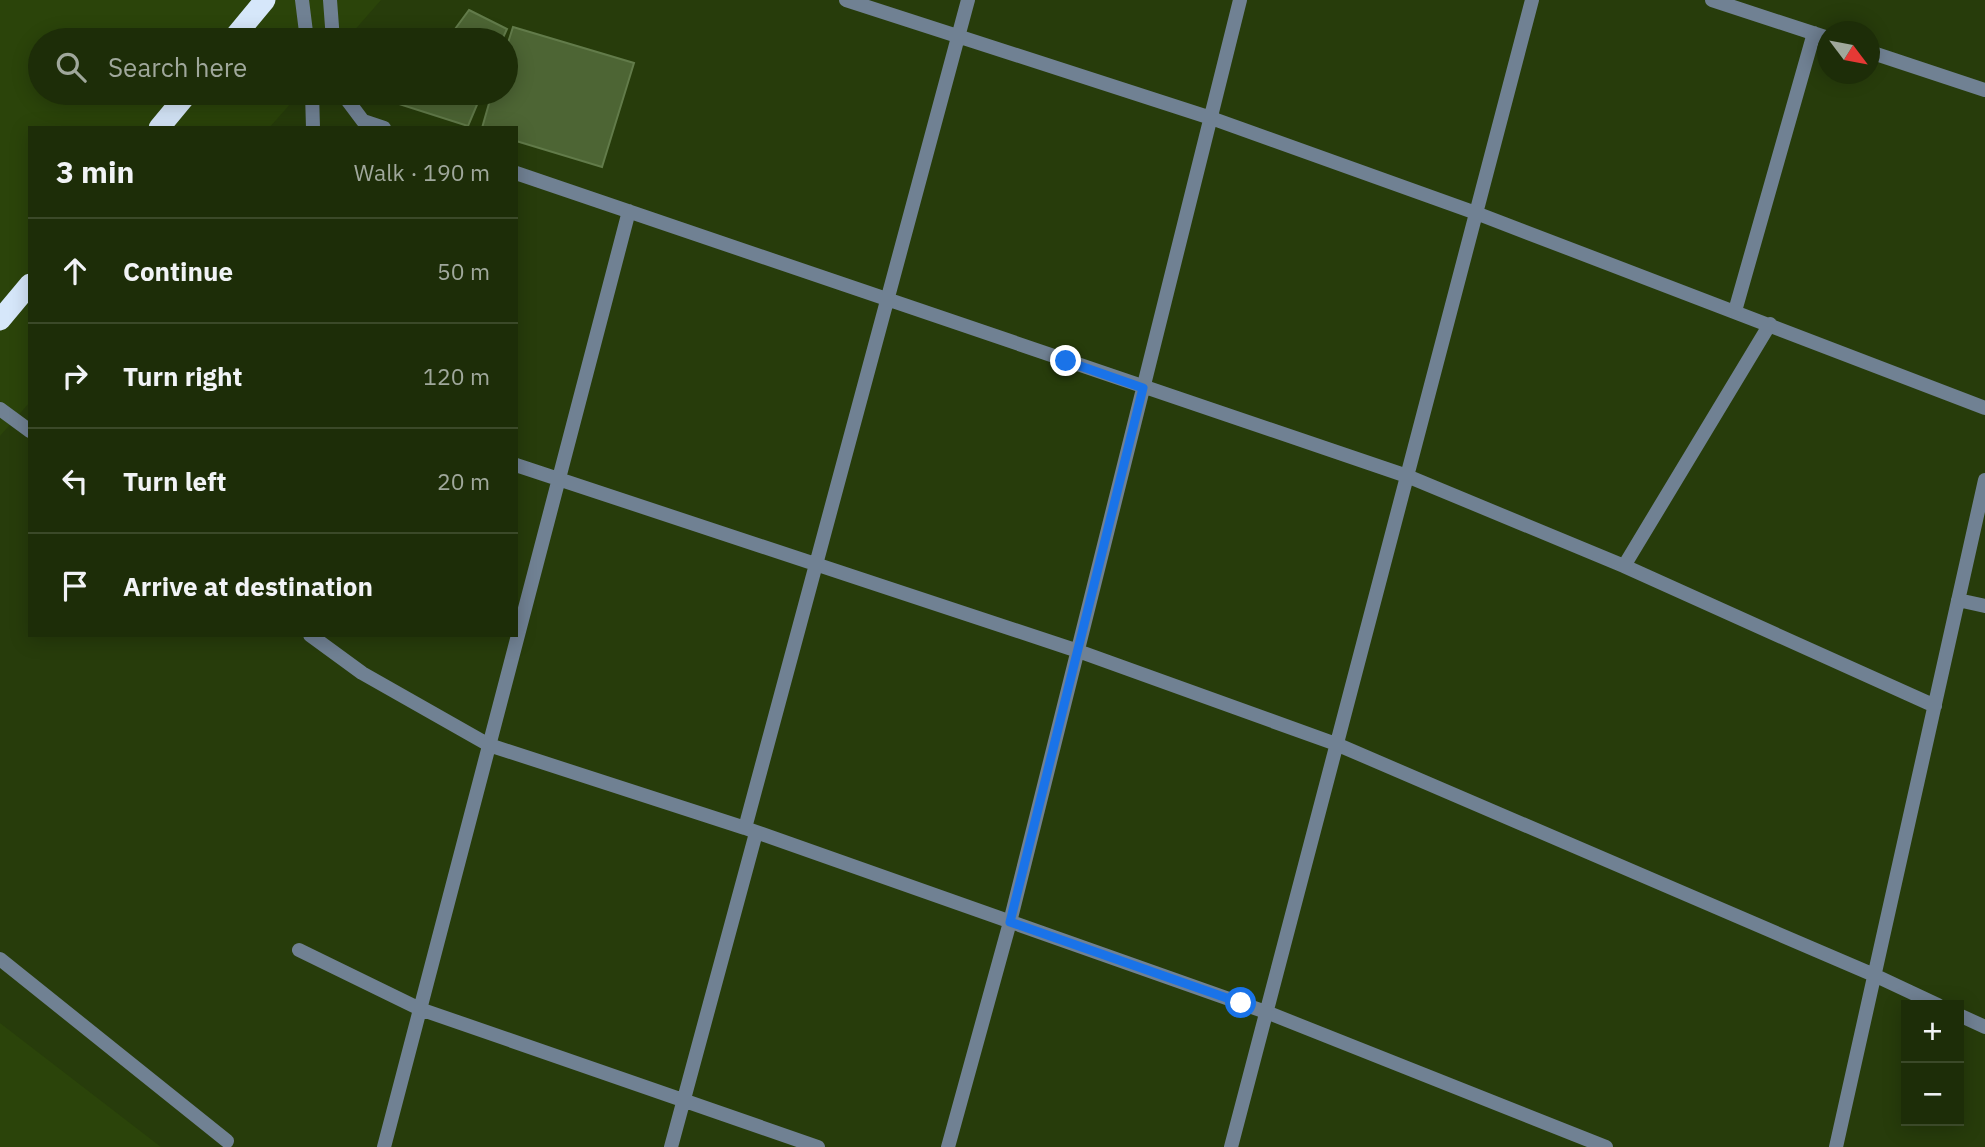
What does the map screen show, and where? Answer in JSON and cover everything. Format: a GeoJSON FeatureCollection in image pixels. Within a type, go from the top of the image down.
{"type":"FeatureCollection","features":[{"type":"Feature","properties":{"kind":"highway"},"geometry":{"type":"LineString","coordinates":[[242,28],[265,0]]}},
{"type":"Feature","properties":{"kind":"highway"},"geometry":{"type":"LineString","coordinates":[[161,126],[178,105]]}},
{"type":"Feature","properties":{"kind":"highway"},"geometry":{"type":"LineString","coordinates":[[0,320],[28,289]]}},
{"type":"Feature","properties":{"kind":"street"},"geometry":{"type":"LineString","coordinates":[[302,0],[306,28]]}},
{"type":"Feature","properties":{"kind":"street"},"geometry":{"type":"LineString","coordinates":[[330,0],[332,28]]}},
{"type":"Feature","properties":{"kind":"street"},"geometry":{"type":"LineString","coordinates":[[846,0],[1211,118],[1476,213],[1985,408]]}},
{"type":"Feature","properties":{"kind":"street"},"geometry":{"type":"LineString","coordinates":[[671,1147],[816,566],[968,0]]}},
{"type":"Feature","properties":{"kind":"street"},"geometry":{"type":"LineString","coordinates":[[948,1147],[1010,922],[1240,0]]}},
{"type":"Feature","properties":{"kind":"street"},"geometry":{"type":"LineString","coordinates":[[1231,1147],[1532,0]]}},
{"type":"Feature","properties":{"kind":"street"},"geometry":{"type":"LineString","coordinates":[[1712,0],[1817,34]]}},
{"type":"Feature","properties":{"kind":"street"},"geometry":{"type":"LineString","coordinates":[[1735,312],[1817,48]]}},
{"type":"Feature","properties":{"kind":"street"},"geometry":{"type":"LineString","coordinates":[[1880,55],[1985,90]]}},
{"type":"Feature","properties":{"kind":"street"},"geometry":{"type":"LineString","coordinates":[[313,105],[313,126]]}},
{"type":"Feature","properties":{"kind":"street"},"geometry":{"type":"LineString","coordinates":[[351,105],[363,121],[378,126]]}},
{"type":"Feature","properties":{"kind":"street"},"geometry":{"type":"LineString","coordinates":[[518,174],[1407,476],[1624,566],[1935,706]]}},
{"type":"Feature","properties":{"kind":"street"},"geometry":{"type":"LineString","coordinates":[[518,634],[629,211]]}},
{"type":"Feature","properties":{"kind":"street"},"geometry":{"type":"LineString","coordinates":[[1624,566],[1770,324]]}},
{"type":"Feature","properties":{"kind":"street"},"geometry":{"type":"LineString","coordinates":[[0,409],[28,430]]}},
{"type":"Feature","properties":{"kind":"street"},"geometry":{"type":"LineString","coordinates":[[518,466],[816,566],[1078,650],[1336,744],[1927,1000]]}},
{"type":"Feature","properties":{"kind":"street"},"geometry":{"type":"LineString","coordinates":[[1836,1147],[1985,480]]}},
{"type":"Feature","properties":{"kind":"street"},"geometry":{"type":"LineString","coordinates":[[1958,600],[1985,606]]}},
{"type":"Feature","properties":{"kind":"street"},"geometry":{"type":"LineString","coordinates":[[313,637],[362,673],[489,745],[750,831],[1266,1012],[1606,1147]]}},
{"type":"Feature","properties":{"kind":"street"},"geometry":{"type":"LineString","coordinates":[[384,1147],[517,637]]}},
{"type":"Feature","properties":{"kind":"street"},"geometry":{"type":"LineString","coordinates":[[299,950],[420,1009],[818,1147]]}},
{"type":"Feature","properties":{"kind":"street"},"geometry":{"type":"LineString","coordinates":[[0,959],[227,1141]]}},
{"type":"Feature","properties":{"kind":"street"},"geometry":{"type":"LineString","coordinates":[[1964,1017],[1985,1027]]}},
{"type":"Feature","properties":{"kind":"shaded area"},"geometry":{"type":"Polygon","coordinates":[[[0,0],[381,0],[356,28],[28,28],[28,105],[289,105],[271,126],[28,126],[28,404],[0,436],[0,0]]]}},
{"type":"Feature","properties":{"kind":"shaded area"},"geometry":{"type":"Polygon","coordinates":[[[0,1023],[161,1147],[0,1147],[0,1023]]]}},
{"type":"Feature","properties":{"kind":"building"},"geometry":{"type":"Polygon","coordinates":[[[469,10],[505,28],[456,28],[469,10]]]}},
{"type":"Feature","properties":{"kind":"building"},"geometry":{"type":"Polygon","coordinates":[[[518,28],[634,63],[602,167],[518,142],[518,126],[483,126],[489,105],[518,105],[518,28]]]}},
{"type":"Feature","properties":{"kind":"building"},"geometry":{"type":"Polygon","coordinates":[[[402,105],[477,105],[468,126],[402,105]]]}},
{"type":"Feature","properties":{"kind":"route"},"geometry":{"type":"LineString","coordinates":[[1066,361],[1143,388],[1010,922],[1241,1003]]}}]}
